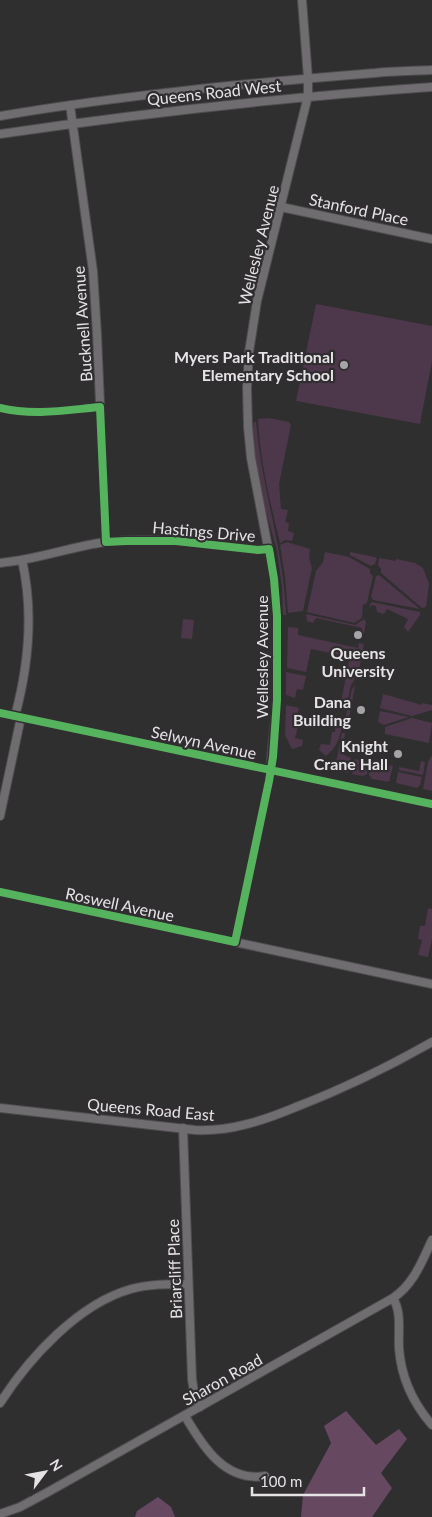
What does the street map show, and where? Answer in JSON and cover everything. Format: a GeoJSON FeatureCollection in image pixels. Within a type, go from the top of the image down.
{"type":"FeatureCollection","features":[{"type":"Feature","properties":{"kind":"street","name":"Wellesley Avenue"},"geometry":{"type":"LineString","coordinates":[[235,942],[271,770],[277,700],[277,616],[274,579],[250,449],[247,388],[249,352],[254,316],[308,96],[302,0]]}},
{"type":"Feature","properties":{"kind":"street","name":"Queens Road West"},"geometry":{"type":"LineString","coordinates":[[0,116],[208,88],[308,78],[432,70]]}},
{"type":"Feature","properties":{"kind":"street","name":"Queens Road West"},"geometry":{"type":"LineString","coordinates":[[0,134],[173,110],[308,96],[432,87]]}},
{"type":"Feature","properties":{"kind":"street","name":"Bucknell Avenue"},"geometry":{"type":"LineString","coordinates":[[70,106],[93,271],[106,542]]}},
{"type":"Feature","properties":{"kind":"street","name":"Stanford Place"},"geometry":{"type":"LineString","coordinates":[[281,207],[432,239]]}},
{"type":"Feature","properties":{"kind":"street"},"geometry":{"type":"LineString","coordinates":[[0,408],[41,413],[100,407]]}},
{"type":"Feature","properties":{"kind":"street","name":"Hastings Drive"},"geometry":{"type":"LineString","coordinates":[[0,563],[106,542],[162,540],[258,550],[269,549]]}},
{"type":"Feature","properties":{"kind":"street"},"geometry":{"type":"LineString","coordinates":[[0,816],[29,642],[29,609],[22,560]]}},
{"type":"Feature","properties":{"kind":"street","name":"Selwyn Avenue"},"geometry":{"type":"LineString","coordinates":[[0,713],[432,804]]}},
{"type":"Feature","properties":{"kind":"street","name":"Roswell Avenue"},"geometry":{"type":"LineString","coordinates":[[0,892],[432,984]]}},
{"type":"Feature","properties":{"kind":"street","name":"Queens Road East"},"geometry":{"type":"LineString","coordinates":[[0,1108],[214,1130],[268,1118],[348,1086],[432,1042]]}},
{"type":"Feature","properties":{"kind":"street","name":"Briarcliff Place"},"geometry":{"type":"LineString","coordinates":[[183,1128],[193,1387],[200,1407]]}},
{"type":"Feature","properties":{"kind":"street","name":"Sharon Road"},"geometry":{"type":"LineString","coordinates":[[0,1514],[30,1502],[393,1298],[405,1289],[412,1280],[432,1240]]}},
{"type":"Feature","properties":{"kind":"street"},"geometry":{"type":"LineString","coordinates":[[0,1403],[25,1369],[49,1343],[100,1302],[137,1288],[188,1284]]}},
{"type":"Feature","properties":{"kind":"street"},"geometry":{"type":"LineString","coordinates":[[393,1298],[399,1312],[400,1352],[406,1381],[416,1403],[432,1425]]}},
{"type":"Feature","properties":{"kind":"street"},"geometry":{"type":"LineString","coordinates":[[185,1416],[205,1447],[226,1467],[244,1476],[253,1478],[266,1476]]}},
{"type":"Feature","properties":{"kind":"shaded area"},"geometry":{"type":"Polygon","coordinates":[[[316,304],[432,326],[432,361],[420,424],[296,401],[316,304]]]}},
{"type":"Feature","properties":{"kind":"shaded area"},"geometry":{"type":"Polygon","coordinates":[[[269,418],[289,422],[291,425],[279,484],[281,509],[288,510],[285,522],[289,523],[288,531],[294,533],[292,541],[285,540],[280,543],[263,466],[258,419],[269,418]]]}},
{"type":"Feature","properties":{"kind":"shaded area"},"geometry":{"type":"Polygon","coordinates":[[[256,421],[281,566],[286,615],[283,615],[282,587],[277,551],[260,489],[253,450],[251,425],[256,421]]]}},
{"type":"Feature","properties":{"kind":"shaded area"},"geometry":{"type":"Polygon","coordinates":[[[287,542],[310,549],[309,558],[312,568],[303,611],[288,613],[280,545],[287,542]]]}},
{"type":"Feature","properties":{"kind":"shaded area"},"geometry":{"type":"Polygon","coordinates":[[[325,552],[349,557],[370,569],[370,573],[373,576],[367,603],[363,605],[362,618],[354,623],[307,612],[316,571],[323,562],[325,552]]]}},
{"type":"Feature","properties":{"kind":"shaded area"},"geometry":{"type":"Polygon","coordinates":[[[350,552],[377,559],[375,564],[371,566],[350,555],[350,552]]]}},
{"type":"Feature","properties":{"kind":"shaded area"},"geometry":{"type":"Polygon","coordinates":[[[379,558],[415,563],[423,568],[429,584],[426,607],[422,608],[381,573],[378,565],[379,558]]]}},
{"type":"Feature","properties":{"kind":"shaded area"},"geometry":{"type":"Polygon","coordinates":[[[379,575],[420,609],[373,600],[371,597],[376,576],[379,575]]]}},
{"type":"Feature","properties":{"kind":"shaded area"},"geometry":{"type":"Polygon","coordinates":[[[372,602],[420,612],[420,615],[408,632],[404,627],[408,619],[387,609],[384,614],[377,612],[376,606],[371,605],[369,610],[372,602]]]}},
{"type":"Feature","properties":{"kind":"shaded area"},"geometry":{"type":"Polygon","coordinates":[[[306,614],[355,625],[364,619],[366,622],[364,633],[361,633],[362,628],[316,618],[313,623],[307,621],[306,614]]]}},
{"type":"Feature","properties":{"kind":"shaded area"},"geometry":{"type":"Polygon","coordinates":[[[183,619],[194,620],[192,639],[181,638],[183,619]]]}},
{"type":"Feature","properties":{"kind":"shaded area"},"geometry":{"type":"Polygon","coordinates":[[[288,627],[298,628],[298,635],[358,648],[359,643],[364,644],[359,670],[356,669],[346,708],[340,707],[350,657],[311,649],[306,672],[287,668],[288,627]]]}},
{"type":"Feature","properties":{"kind":"shaded area"},"geometry":{"type":"Polygon","coordinates":[[[286,672],[306,676],[303,690],[297,689],[295,698],[286,695],[286,672]]]}},
{"type":"Feature","properties":{"kind":"shaded area"},"geometry":{"type":"Polygon","coordinates":[[[355,686],[348,722],[346,722],[352,689],[355,686]]]}},
{"type":"Feature","properties":{"kind":"shaded area"},"geometry":{"type":"Polygon","coordinates":[[[383,694],[422,705],[422,703],[432,705],[432,710],[412,716],[380,708],[383,694]]]}},
{"type":"Feature","properties":{"kind":"shaded area"},"geometry":{"type":"Polygon","coordinates":[[[286,705],[299,708],[295,725],[298,726],[295,738],[303,740],[302,746],[292,749],[285,735],[286,705]]]}},
{"type":"Feature","properties":{"kind":"shaded area"},"geometry":{"type":"Polygon","coordinates":[[[380,711],[409,717],[384,725],[378,722],[380,711]]]}},
{"type":"Feature","properties":{"kind":"shaded area"},"geometry":{"type":"Polygon","coordinates":[[[412,718],[432,723],[429,743],[385,734],[385,727],[412,718]]]}},
{"type":"Feature","properties":{"kind":"shaded area"},"geometry":{"type":"Polygon","coordinates":[[[336,724],[342,725],[339,738],[333,749],[326,756],[319,750],[321,744],[330,745],[332,732],[335,732],[336,724]]]}},
{"type":"Feature","properties":{"kind":"shaded area"},"geometry":{"type":"Polygon","coordinates":[[[342,733],[345,733],[342,752],[351,758],[348,773],[339,771],[335,767],[342,733]]]}},
{"type":"Feature","properties":{"kind":"shaded area"},"geometry":{"type":"Polygon","coordinates":[[[432,755],[432,791],[423,789],[428,762],[432,755]]]}},
{"type":"Feature","properties":{"kind":"shaded area"},"geometry":{"type":"Polygon","coordinates":[[[355,759],[369,762],[367,774],[363,776],[352,774],[355,759]]]}},
{"type":"Feature","properties":{"kind":"shaded area"},"geometry":{"type":"Polygon","coordinates":[[[372,761],[393,766],[389,782],[372,779],[369,775],[372,761]]]}},
{"type":"Feature","properties":{"kind":"shaded area"},"geometry":{"type":"Polygon","coordinates":[[[421,761],[425,762],[423,775],[399,770],[399,767],[419,771],[421,761]]]}},
{"type":"Feature","properties":{"kind":"shaded area"},"geometry":{"type":"Polygon","coordinates":[[[398,772],[422,777],[420,785],[417,788],[396,783],[398,772]]]}},
{"type":"Feature","properties":{"kind":"shaded area"},"geometry":{"type":"Polygon","coordinates":[[[428,908],[432,909],[432,939],[428,957],[418,955],[422,940],[418,939],[420,926],[425,926],[428,908]]]}},
{"type":"Feature","properties":{"kind":"shaded area"},"geometry":{"type":"Polygon","coordinates":[[[346,1411],[376,1445],[399,1429],[407,1439],[381,1473],[392,1488],[372,1517],[301,1517],[303,1495],[331,1443],[324,1426],[346,1411]]]}},
{"type":"Feature","properties":{"kind":"shaded area"},"geometry":{"type":"Polygon","coordinates":[[[158,1497],[171,1507],[175,1517],[135,1517],[137,1511],[158,1497]]]}},
{"type":"Feature","properties":{"kind":"cycle path"},"geometry":{"type":"LineString","coordinates":[[0,408],[38,412],[100,407],[106,542],[176,541],[258,550],[269,549],[277,616],[277,700],[273,757],[235,942],[0,892]]}},
{"type":"Feature","properties":{"kind":"cycle path"},"geometry":{"type":"LineString","coordinates":[[0,713],[432,804]]}},
{"type":"Feature","properties":{"kind":"place","name":"Myers Park Traditional Elementary School"},"geometry":{"type":"Point","coordinates":[344,365]}},
{"type":"Feature","properties":{"kind":"place","name":"Queens University"},"geometry":{"type":"Point","coordinates":[358,635]}},
{"type":"Feature","properties":{"kind":"place","name":"Dana Building"},"geometry":{"type":"Point","coordinates":[361,710]}},
{"type":"Feature","properties":{"kind":"place","name":"Knight Crane Hall"},"geometry":{"type":"Point","coordinates":[398,754]}}]}
